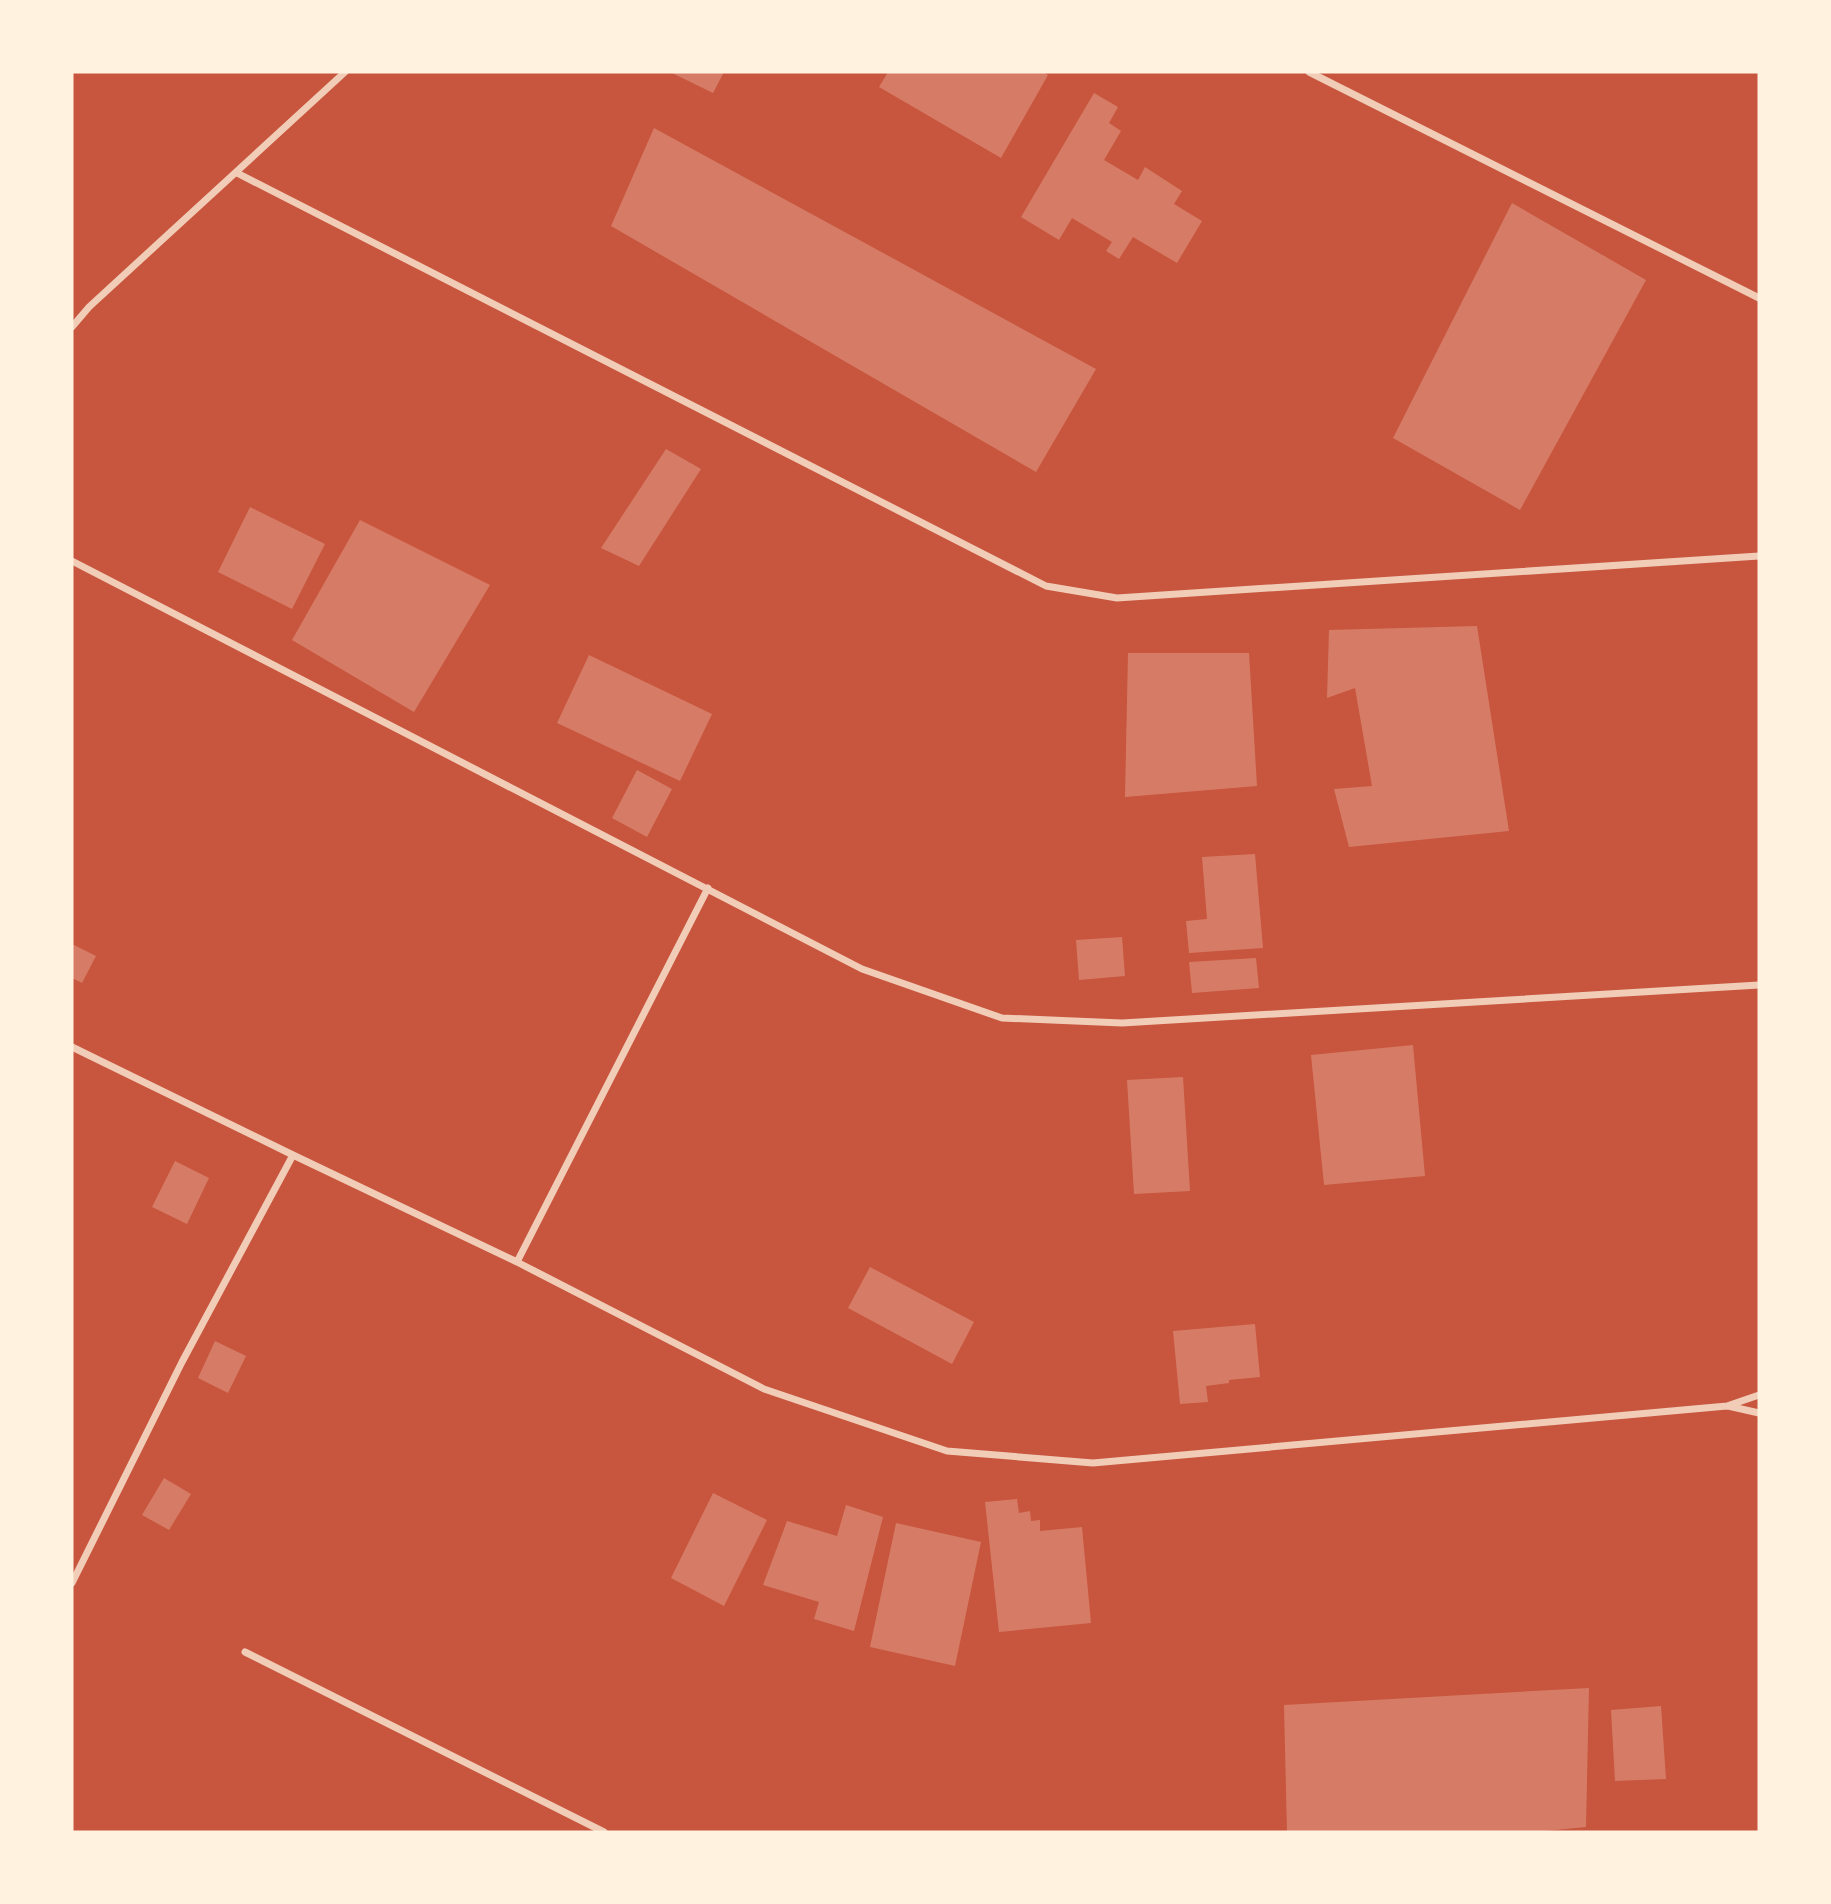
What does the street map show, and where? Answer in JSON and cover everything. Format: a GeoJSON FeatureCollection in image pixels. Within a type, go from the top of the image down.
{"type":"FeatureCollection","features":[{"type":"Feature","properties":{"kind":"street"},"geometry":{"type":"LineString","coordinates":[[72,327],[89,307],[345,72]]}},
{"type":"Feature","properties":{"kind":"street"},"geometry":{"type":"LineString","coordinates":[[1309,72],[1759,298]]}},
{"type":"Feature","properties":{"kind":"street"},"geometry":{"type":"LineString","coordinates":[[237,173],[1046,586],[1117,598],[1759,555]]}},
{"type":"Feature","properties":{"kind":"street"},"geometry":{"type":"LineString","coordinates":[[72,561],[862,969],[1002,1018],[1122,1023],[1759,985]]}},
{"type":"Feature","properties":{"kind":"street"},"geometry":{"type":"LineString","coordinates":[[517,1262],[708,888]]}},
{"type":"Feature","properties":{"kind":"street"},"geometry":{"type":"LineString","coordinates":[[72,1047],[517,1262],[764,1389],[947,1451],[1093,1463],[1727,1406],[1759,1395]]}},
{"type":"Feature","properties":{"kind":"street"},"geometry":{"type":"LineString","coordinates":[[72,1583],[75,1569],[188,1350],[293,1156]]}},
{"type":"Feature","properties":{"kind":"street"},"geometry":{"type":"LineString","coordinates":[[1727,1406],[1759,1413]]}},
{"type":"Feature","properties":{"kind":"street"},"geometry":{"type":"LineString","coordinates":[[245,1652],[604,1832]]}},
{"type":"Feature","properties":{"kind":"building"},"geometry":{"type":"Polygon","coordinates":[[[670,72],[724,72],[713,93],[670,72]]]}},
{"type":"Feature","properties":{"kind":"building"},"geometry":{"type":"Polygon","coordinates":[[[888,72],[1043,72],[1048,75],[1001,158],[879,87],[888,72]]]}},
{"type":"Feature","properties":{"kind":"building"},"geometry":{"type":"Polygon","coordinates":[[[1094,93],[1118,107],[1109,123],[1121,131],[1104,160],[1138,180],[1145,167],[1182,191],[1174,204],[1202,221],[1177,263],[1133,237],[1119,259],[1106,251],[1112,242],[1072,218],[1059,240],[1021,217],[1094,93]]]}},
{"type":"Feature","properties":{"kind":"building"},"geometry":{"type":"Polygon","coordinates":[[[654,128],[1096,369],[1036,472],[611,226],[654,128]]]}},
{"type":"Feature","properties":{"kind":"building"},"geometry":{"type":"Polygon","coordinates":[[[1512,203],[1646,280],[1520,510],[1393,438],[1512,203]]]}},
{"type":"Feature","properties":{"kind":"building"},"geometry":{"type":"Polygon","coordinates":[[[666,449],[701,469],[639,566],[601,548],[666,449]]]}},
{"type":"Feature","properties":{"kind":"building"},"geometry":{"type":"Polygon","coordinates":[[[250,507],[325,544],[292,609],[218,572],[250,507]]]}},
{"type":"Feature","properties":{"kind":"building"},"geometry":{"type":"Polygon","coordinates":[[[360,520],[490,585],[414,712],[292,640],[360,520]]]}},
{"type":"Feature","properties":{"kind":"building"},"geometry":{"type":"Polygon","coordinates":[[[1477,626],[1509,831],[1349,847],[1334,789],[1372,786],[1355,688],[1327,698],[1329,630],[1477,626]]]}},
{"type":"Feature","properties":{"kind":"building"},"geometry":{"type":"Polygon","coordinates":[[[1128,653],[1249,653],[1257,786],[1125,797],[1128,653]]]}},
{"type":"Feature","properties":{"kind":"building"},"geometry":{"type":"Polygon","coordinates":[[[589,655],[712,714],[680,781],[557,723],[589,655]]]}},
{"type":"Feature","properties":{"kind":"building"},"geometry":{"type":"Polygon","coordinates":[[[637,770],[672,789],[647,837],[612,818],[637,770]]]}},
{"type":"Feature","properties":{"kind":"building"},"geometry":{"type":"Polygon","coordinates":[[[1255,854],[1263,948],[1189,953],[1186,921],[1207,919],[1202,857],[1255,854]]]}},
{"type":"Feature","properties":{"kind":"building"},"geometry":{"type":"Polygon","coordinates":[[[1122,937],[1125,976],[1079,980],[1076,940],[1122,937]]]}},
{"type":"Feature","properties":{"kind":"building"},"geometry":{"type":"Polygon","coordinates":[[[72,944],[96,956],[82,983],[72,978],[72,944]]]}},
{"type":"Feature","properties":{"kind":"building"},"geometry":{"type":"Polygon","coordinates":[[[1256,958],[1259,988],[1192,993],[1189,962],[1256,958]]]}},
{"type":"Feature","properties":{"kind":"building"},"geometry":{"type":"Polygon","coordinates":[[[1413,1045],[1425,1176],[1324,1185],[1311,1055],[1413,1045]]]}},
{"type":"Feature","properties":{"kind":"building"},"geometry":{"type":"Polygon","coordinates":[[[1183,1077],[1190,1191],[1134,1194],[1127,1080],[1183,1077]]]}},
{"type":"Feature","properties":{"kind":"building"},"geometry":{"type":"Polygon","coordinates":[[[175,1161],[209,1178],[187,1224],[152,1207],[175,1161]]]}},
{"type":"Feature","properties":{"kind":"building"},"geometry":{"type":"Polygon","coordinates":[[[870,1267],[974,1322],[952,1364],[848,1308],[870,1267]]]}},
{"type":"Feature","properties":{"kind":"building"},"geometry":{"type":"Polygon","coordinates":[[[1255,1324],[1260,1377],[1229,1380],[1229,1383],[1206,1386],[1208,1402],[1180,1404],[1173,1331],[1255,1324]]]}},
{"type":"Feature","properties":{"kind":"building"},"geometry":{"type":"Polygon","coordinates":[[[215,1341],[246,1356],[228,1393],[198,1378],[215,1341]]]}},
{"type":"Feature","properties":{"kind":"building"},"geometry":{"type":"Polygon","coordinates":[[[164,1478],[191,1494],[169,1530],[142,1515],[164,1478]]]}},
{"type":"Feature","properties":{"kind":"building"},"geometry":{"type":"Polygon","coordinates":[[[713,1493],[767,1520],[724,1606],[671,1578],[713,1493]]]}},
{"type":"Feature","properties":{"kind":"building"},"geometry":{"type":"Polygon","coordinates":[[[1017,1499],[1019,1513],[1030,1511],[1031,1521],[1040,1520],[1040,1531],[1082,1527],[1091,1623],[999,1632],[985,1502],[1017,1499]]]}},
{"type":"Feature","properties":{"kind":"building"},"geometry":{"type":"Polygon","coordinates":[[[846,1505],[883,1517],[854,1631],[814,1619],[819,1602],[763,1585],[787,1521],[837,1536],[846,1505]]]}},
{"type":"Feature","properties":{"kind":"building"},"geometry":{"type":"Polygon","coordinates":[[[896,1523],[981,1542],[955,1666],[870,1647],[896,1523]]]}},
{"type":"Feature","properties":{"kind":"building"},"geometry":{"type":"Polygon","coordinates":[[[1589,1688],[1586,1827],[1535,1832],[1287,1832],[1284,1705],[1589,1688]]]}},
{"type":"Feature","properties":{"kind":"building"},"geometry":{"type":"Polygon","coordinates":[[[1661,1706],[1666,1779],[1615,1781],[1611,1710],[1661,1706]]]}}]}
